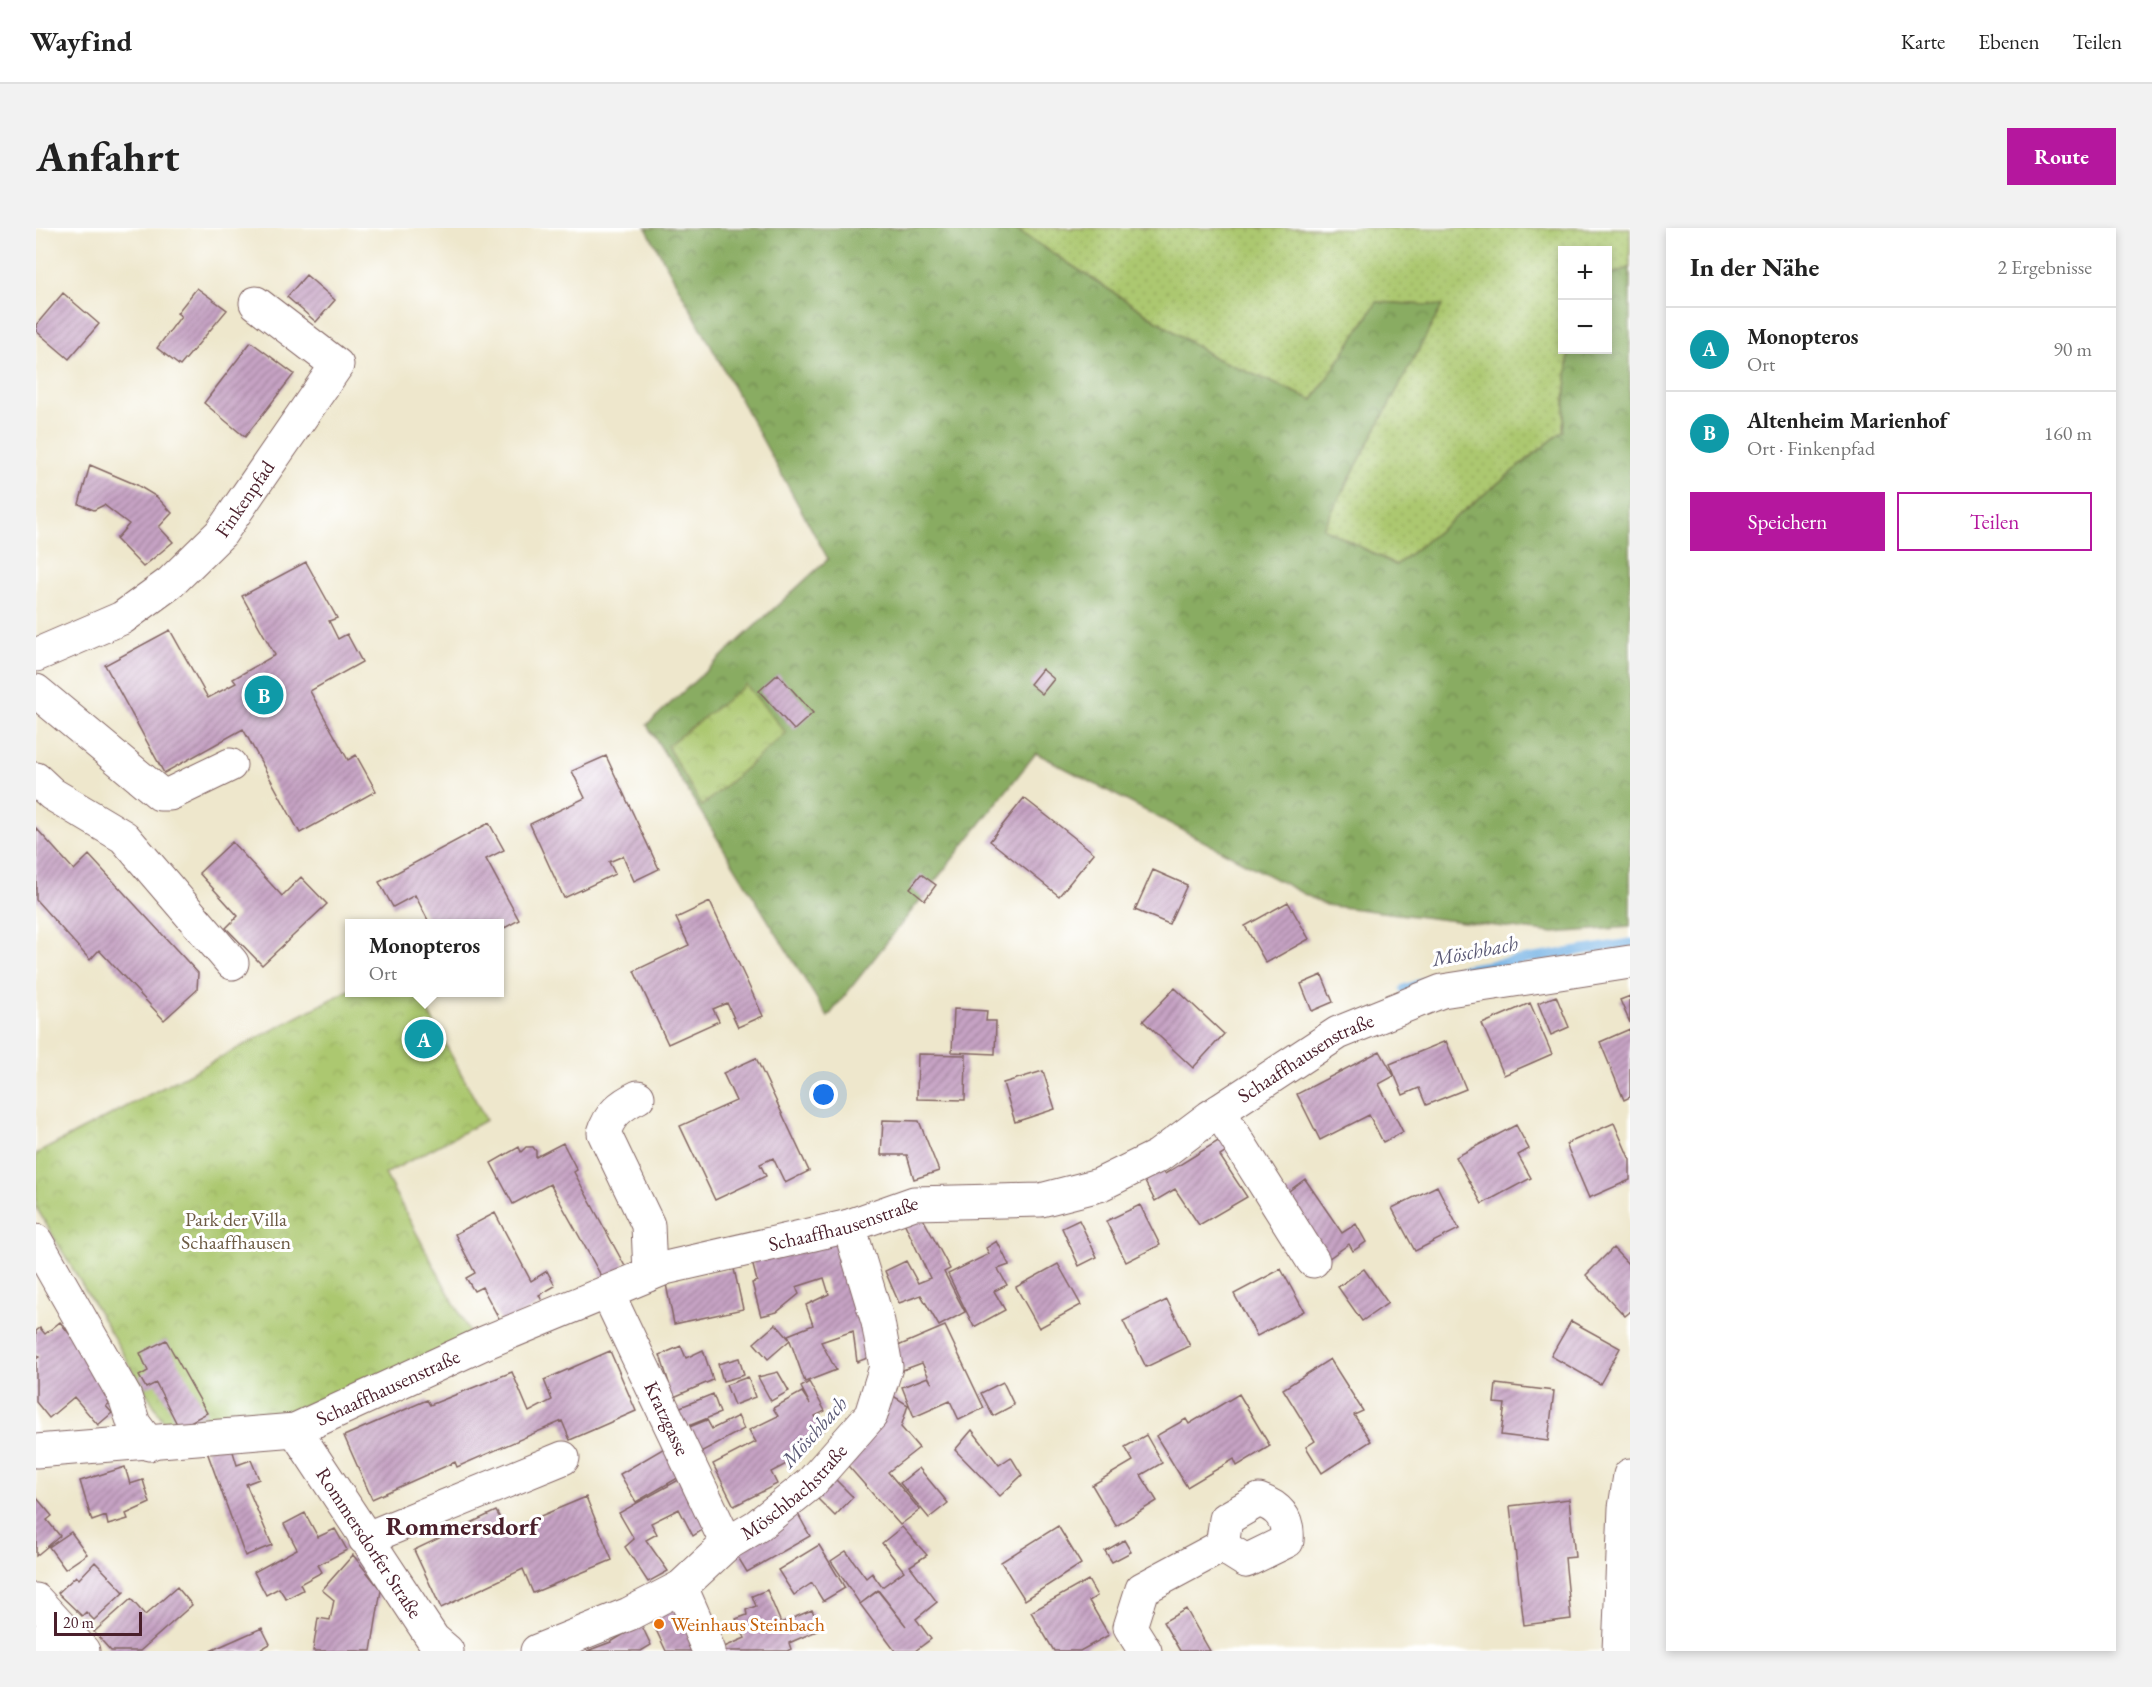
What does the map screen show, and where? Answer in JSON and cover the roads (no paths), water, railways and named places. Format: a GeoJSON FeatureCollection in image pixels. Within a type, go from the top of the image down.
{"type":"FeatureCollection","features":[{"type":"Feature","properties":{"kind":"street","name":"Finkenpfad"},"geometry":{"type":"LineString","coordinates":[[36,655],[122,618],[170,583],[221,533],[338,365],[256,303]]}},
{"type":"Feature","properties":{"kind":"street"},"geometry":{"type":"LineString","coordinates":[[36,691],[160,794],[170,794],[231,765]]}},
{"type":"Feature","properties":{"kind":"street"},"geometry":{"type":"LineString","coordinates":[[36,779],[52,794],[124,837],[232,963]]}},
{"type":"Feature","properties":{"kind":"street","name":"Schaaffhausenstraße"},"geometry":{"type":"LineString","coordinates":[[36,1451],[149,1444],[295,1430],[484,1343],[650,1274],[849,1226],[914,1203],[1041,1200],[1100,1185],[1158,1156],[1219,1111],[1338,1033],[1442,990],[1630,962]]}},
{"type":"Feature","properties":{"kind":"street"},"geometry":{"type":"LineString","coordinates":[[638,1097],[621,1105],[607,1122],[604,1133],[648,1225],[650,1274]]}},
{"type":"Feature","properties":{"kind":"street"},"geometry":{"type":"LineString","coordinates":[[1219,1111],[1313,1261]]}},
{"type":"Feature","properties":{"kind":"street","name":"Möschbachstraße"},"geometry":{"type":"LineString","coordinates":[[537,1651],[629,1614],[681,1587],[727,1544],[757,1526],[811,1484],[871,1414],[886,1368],[878,1322],[849,1226]]}},
{"type":"Feature","properties":{"kind":"street"},"geometry":{"type":"LineString","coordinates":[[36,1241],[125,1397],[134,1424],[149,1444]]}},
{"type":"Feature","properties":{"kind":"street","name":"Kratzgasse"},"geometry":{"type":"LineString","coordinates":[[607,1292],[727,1544]]}},
{"type":"Feature","properties":{"kind":"street","name":"Rommersdorfer Straße"},"geometry":{"type":"LineString","coordinates":[[295,1430],[433,1639],[447,1651]]}},
{"type":"Feature","properties":{"kind":"street"},"geometry":{"type":"LineString","coordinates":[[365,1539],[563,1458]]}},
{"type":"Feature","properties":{"kind":"street"},"geometry":{"type":"LineString","coordinates":[[1619,1651],[1625,1508],[1630,1475]]}},
{"type":"Feature","properties":{"kind":"street"},"geometry":{"type":"LineString","coordinates":[[1144,1651],[1130,1627],[1142,1589],[1222,1546]]}},
{"type":"Feature","properties":{"kind":"street"},"geometry":{"type":"LineString","coordinates":[[681,1587],[709,1651]]}},
{"type":"Feature","properties":{"kind":"street"},"geometry":{"type":"LineString","coordinates":[[36,1602],[60,1641]]}},
{"type":"Feature","properties":{"kind":"waterway","name":"Möschbach"},"geometry":{"type":"LineString","coordinates":[[1404,989],[1462,969],[1630,943]]}},
{"type":"Feature","properties":{"kind":"place","name":"Altenheim Marienhof"},"geometry":{"type":"Point","coordinates":[264,695]}},
{"type":"Feature","properties":{"kind":"place","name":"Monopteros"},"geometry":{"type":"Point","coordinates":[424,1039]}},
{"type":"Feature","properties":{"kind":"place","name":"Weinhaus Steinbach"},"geometry":{"type":"Point","coordinates":[659,1624]}},
{"type":"Feature","properties":{"kind":"district","name":"Rommersdorf"},"geometry":{"type":"Point","coordinates":[462,1526]}},
{"type":"Feature","properties":{"kind":"park label","name":"Park der Villa Schaaffhausen"},"geometry":{"type":"Point","coordinates":[236,1230]}}]}
